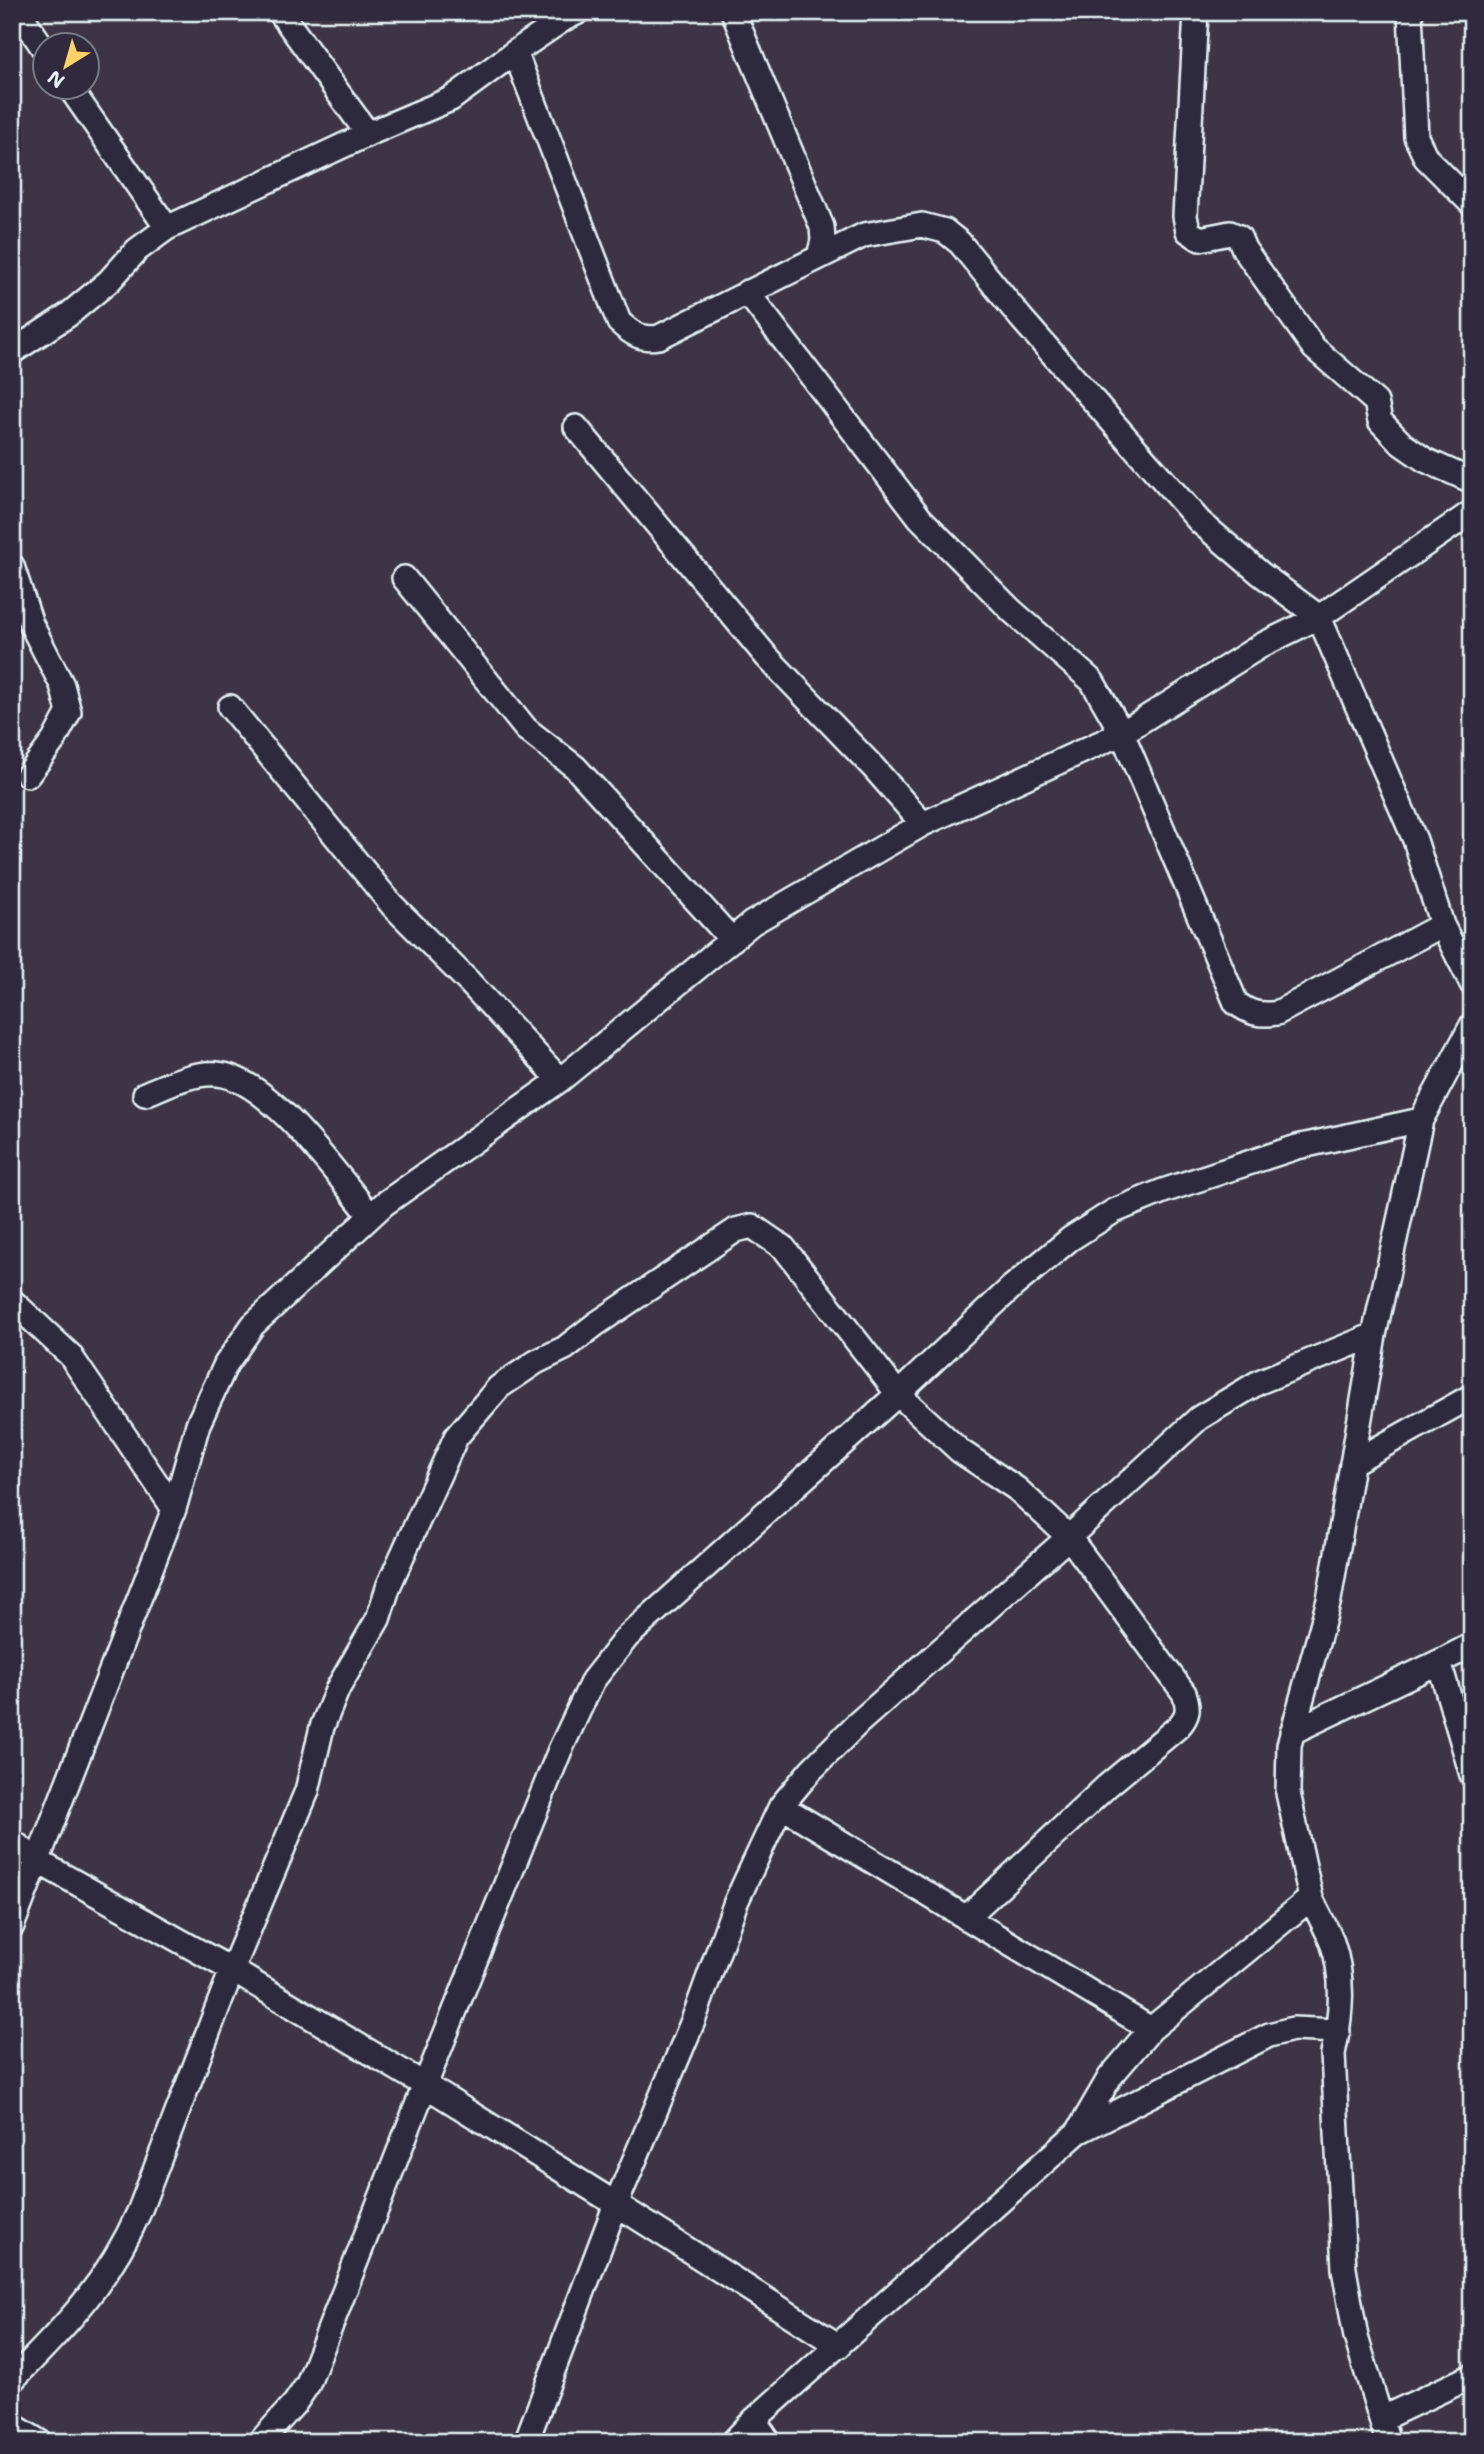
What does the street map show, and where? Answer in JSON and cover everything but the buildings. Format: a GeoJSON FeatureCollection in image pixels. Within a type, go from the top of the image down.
{"type":"FeatureCollection","features":[{"type":"Feature","properties":{"kind":"street"},"geometry":{"type":"LineString","coordinates":[[19,12],[33,32]]}},
{"type":"Feature","properties":{"kind":"street"},"geometry":{"type":"LineString","coordinates":[[281,12],[368,134]]}},
{"type":"Feature","properties":{"kind":"street"},"geometry":{"type":"LineString","coordinates":[[733,12],[822,227],[823,241],[818,256]]}},
{"type":"Feature","properties":{"kind":"street"},"geometry":{"type":"LineString","coordinates":[[1196,12],[1185,216],[1188,231],[1200,239],[1230,233],[1239,237],[1244,249],[1314,348],[1376,402],[1380,421],[1402,444],[1425,460],[1472,481]]}},
{"type":"Feature","properties":{"kind":"street"},"geometry":{"type":"LineString","coordinates":[[1410,12],[1416,137],[1426,158],[1467,192]]}},
{"type":"Feature","properties":{"kind":"street"},"geometry":{"type":"LineString","coordinates":[[12,352],[68,315],[109,281],[137,250],[167,228],[368,134],[451,99],[567,14]]}},
{"type":"Feature","properties":{"kind":"street"},"geometry":{"type":"LineString","coordinates":[[515,52],[619,322],[634,335],[648,339],[659,337],[864,235],[922,225],[945,231],[960,243],[1021,318],[1200,522],[1319,617],[1415,840],[1442,925],[1472,984]]}},
{"type":"Feature","properties":{"kind":"street"},"geometry":{"type":"LineString","coordinates":[[80,102],[167,228]]}},
{"type":"Feature","properties":{"kind":"street"},"geometry":{"type":"LineString","coordinates":[[747,292],[920,517],[1012,611],[1092,681],[1122,733],[1236,1003],[1251,1013],[1277,1013],[1442,925]]}},
{"type":"Feature","properties":{"kind":"street"},"geometry":{"type":"LineString","coordinates":[[576,427],[767,657],[873,767],[923,824]]}},
{"type":"Feature","properties":{"kind":"street"},"geometry":{"type":"LineString","coordinates":[[12,1926],[174,1509],[198,1424],[226,1364],[253,1325],[384,1204],[560,1080],[752,923],[923,824],[1122,733],[1262,645],[1319,617],[1472,512]]}},
{"type":"Feature","properties":{"kind":"street"},"geometry":{"type":"LineString","coordinates":[[12,566],[31,624],[62,685],[69,712],[54,740],[28,775]]}},
{"type":"Feature","properties":{"kind":"street"},"geometry":{"type":"LineString","coordinates":[[404,578],[526,729],[575,768],[732,940]]}},
{"type":"Feature","properties":{"kind":"street"},"geometry":{"type":"LineString","coordinates":[[230,707],[392,905],[470,982],[560,1080]]}},
{"type":"Feature","properties":{"kind":"street"},"geometry":{"type":"LineString","coordinates":[[1388,2442],[1356,2337],[1344,2269],[1333,2054],[1338,2031],[1341,1988],[1332,1943],[1311,1898],[1288,1793],[1289,1745],[1329,1600],[1374,1335],[1421,1120],[1472,1025]]}},
{"type":"Feature","properties":{"kind":"street"},"geometry":{"type":"LineString","coordinates":[[145,1094],[195,1075],[218,1074],[246,1083],[284,1112],[371,1216]]}},
{"type":"Feature","properties":{"kind":"street"},"geometry":{"type":"LineString","coordinates":[[260,2442],[285,2416],[308,2384],[560,1750],[593,1680],[627,1637],[898,1394],[1013,1286],[1070,1239],[1114,1211],[1163,1191],[1297,1147],[1421,1120]]}},
{"type":"Feature","properties":{"kind":"street"},"geometry":{"type":"LineString","coordinates":[[12,2380],[51,2341],[96,2289],[124,2246],[232,1970],[307,1791],[322,1727],[338,1688],[378,1619],[389,1586],[456,1437],[499,1387],[536,1362],[565,1348],[596,1324],[736,1230],[752,1226],[784,1248],[898,1394],[960,1451],[1017,1489],[1069,1537],[1184,1693],[1189,1708],[1186,1718],[1178,1727],[1107,1786],[966,1918]]}},
{"type":"Feature","properties":{"kind":"street"},"geometry":{"type":"LineString","coordinates":[[12,1301],[70,1355],[174,1509]]}},
{"type":"Feature","properties":{"kind":"street"},"geometry":{"type":"LineString","coordinates":[[526,2442],[615,2204],[693,2021],[736,1902],[781,1806],[811,1770],[858,1723],[1199,1418],[1259,1381],[1374,1335]]}},
{"type":"Feature","properties":{"kind":"street"},"geometry":{"type":"LineString","coordinates":[[1352,1463],[1472,1396]]}},
{"type":"Feature","properties":{"kind":"street"},"geometry":{"type":"LineString","coordinates":[[1292,1732],[1472,1645]]}},
{"type":"Feature","properties":{"kind":"street"},"geometry":{"type":"LineString","coordinates":[[1439,1662],[1472,1775]]}},
{"type":"Feature","properties":{"kind":"street"},"geometry":{"type":"LineString","coordinates":[[781,1806],[1151,2029]]}},
{"type":"Feature","properties":{"kind":"street"},"geometry":{"type":"LineString","coordinates":[[12,1841],[39,1862],[232,1970],[425,2085],[839,2346]]}},
{"type":"Feature","properties":{"kind":"street"},"geometry":{"type":"LineString","coordinates":[[1078,2132],[1110,2077],[1151,2029],[1311,1898]]}},
{"type":"Feature","properties":{"kind":"street"},"geometry":{"type":"LineString","coordinates":[[733,2442],[754,2420],[1078,2132],[1269,2035],[1293,2029],[1338,2031]]}},
{"type":"Feature","properties":{"kind":"street"},"geometry":{"type":"LineString","coordinates":[[1381,2419],[1472,2376]]}},
{"type":"Feature","properties":{"kind":"street"},"geometry":{"type":"LineString","coordinates":[[754,2420],[769,2442]]}},
{"type":"Feature","properties":{"kind":"street"},"geometry":{"type":"LineString","coordinates":[[12,2426],[40,2442]]}}]}
